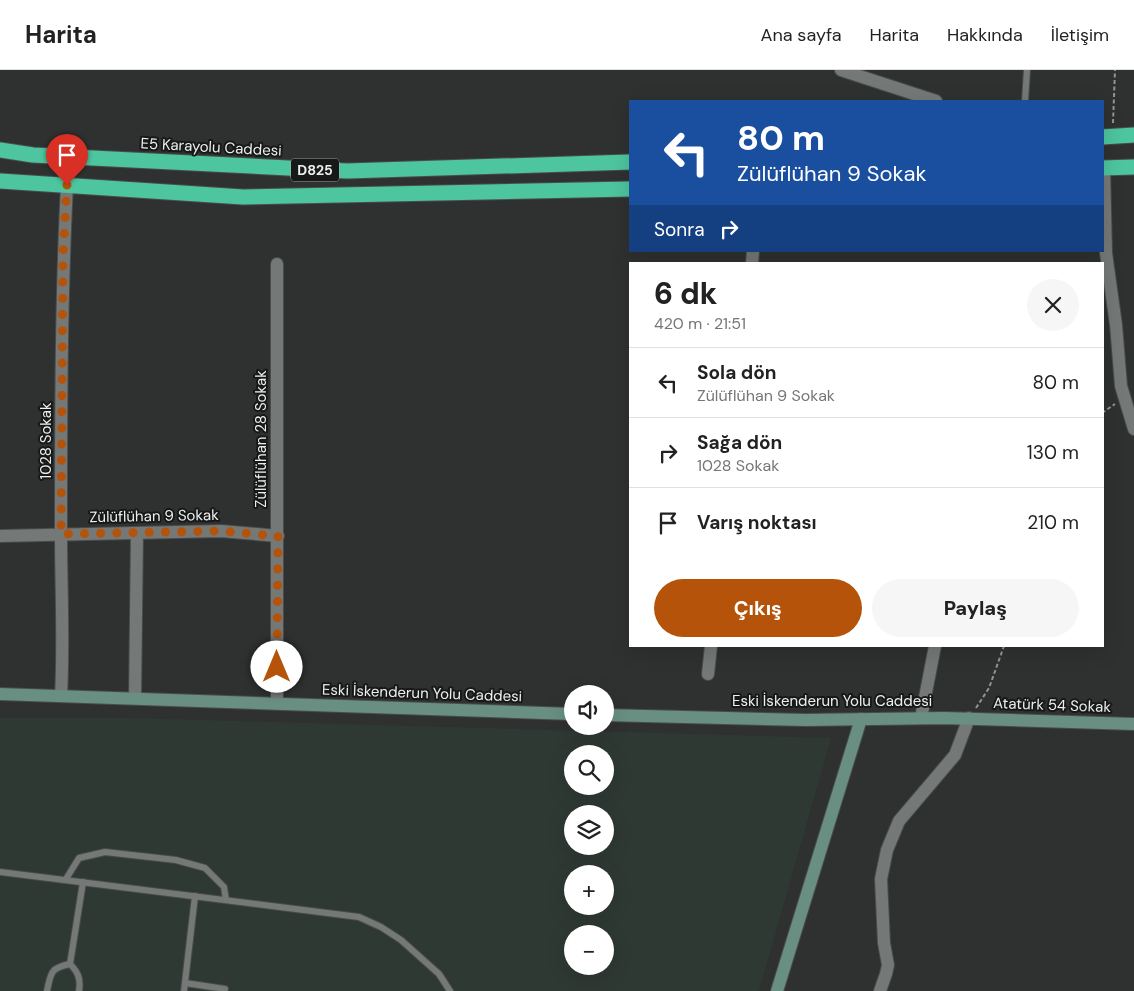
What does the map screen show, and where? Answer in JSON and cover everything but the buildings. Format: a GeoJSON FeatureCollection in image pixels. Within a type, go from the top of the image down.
{"type":"FeatureCollection","features":[{"type":"Feature","properties":{"kind":"highway"},"geometry":{"type":"LineString","coordinates":[[1108,137],[1134,135]]}},
{"type":"Feature","properties":{"kind":"highway","name":"E5 Karayolu Caddesi"},"geometry":{"type":"LineString","coordinates":[[0,150],[33,155],[346,171],[629,162]]}},
{"type":"Feature","properties":{"kind":"highway"},"geometry":{"type":"LineString","coordinates":[[1104,168],[1134,167]]}},
{"type":"Feature","properties":{"kind":"highway","name":"D825"},"geometry":{"type":"LineString","coordinates":[[0,181],[243,197],[629,189]]}},
{"type":"Feature","properties":{"kind":"street"},"geometry":{"type":"LineString","coordinates":[[841,70],[933,100]]}},
{"type":"Feature","properties":{"kind":"street","name":"1028 Sokak"},"geometry":{"type":"LineString","coordinates":[[61,696],[63,660],[61,534],[63,254],[67,185]]}},
{"type":"Feature","properties":{"kind":"street"},"geometry":{"type":"LineString","coordinates":[[1104,196],[1106,253],[1122,386],[1134,429]]}},
{"type":"Feature","properties":{"kind":"street","name":"Zülüflühan 28 Sokak"},"geometry":{"type":"LineString","coordinates":[[277,264],[277,704]]}},
{"type":"Feature","properties":{"kind":"street","name":"Zülüflühan 9 Sokak"},"geometry":{"type":"LineString","coordinates":[[0,536],[221,531],[278,536]]}},
{"type":"Feature","properties":{"kind":"street"},"geometry":{"type":"LineString","coordinates":[[134,698],[137,533]]}},
{"type":"Feature","properties":{"kind":"street"},"geometry":{"type":"LineString","coordinates":[[708,674],[712,647]]}},
{"type":"Feature","properties":{"kind":"street"},"geometry":{"type":"LineString","coordinates":[[921,718],[936,647]]}},
{"type":"Feature","properties":{"kind":"street","name":"Eski İskenderun Yolu Caddesi"},"geometry":{"type":"LineString","coordinates":[[0,694],[564,714]]}},
{"type":"Feature","properties":{"kind":"street","name":"Eski İskenderun Yolu Caddesi"},"geometry":{"type":"LineString","coordinates":[[614,715],[806,720],[969,718]]}},
{"type":"Feature","properties":{"kind":"street"},"geometry":{"type":"LineString","coordinates":[[880,991],[888,964],[884,943],[881,879],[887,850],[899,821],[955,755],[969,718]]}},
{"type":"Feature","properties":{"kind":"street","name":"Atatürk 54 Sokak"},"geometry":{"type":"LineString","coordinates":[[969,718],[1134,724]]}},
{"type":"Feature","properties":{"kind":"street"},"geometry":{"type":"LineString","coordinates":[[778,991],[861,719]]}},
{"type":"Feature","properties":{"kind":"lane"},"geometry":{"type":"LineString","coordinates":[[1025,100],[1026,70]]}},
{"type":"Feature","properties":{"kind":"lane"},"geometry":{"type":"LineString","coordinates":[[66,879],[79,858],[92,854],[105,852],[176,860],[205,868],[224,887],[226,900]]}},
{"type":"Feature","properties":{"kind":"lane"},"geometry":{"type":"LineString","coordinates":[[0,872],[359,917],[401,940],[439,974],[450,991]]}},
{"type":"Feature","properties":{"kind":"lane"},"geometry":{"type":"LineString","coordinates":[[70,964],[83,882]]}},
{"type":"Feature","properties":{"kind":"lane"},"geometry":{"type":"LineString","coordinates":[[184,991],[195,896]]}},
{"type":"Feature","properties":{"kind":"lane"},"geometry":{"type":"LineString","coordinates":[[47,991],[51,973],[57,967],[70,964]]}},
{"type":"Feature","properties":{"kind":"lane"},"geometry":{"type":"LineString","coordinates":[[70,964],[77,972],[80,984],[79,991]]}},
{"type":"Feature","properties":{"kind":"lane"},"geometry":{"type":"LineString","coordinates":[[185,983],[225,989]]}},
{"type":"Feature","properties":{"kind":"path"},"geometry":{"type":"LineString","coordinates":[[1108,137],[1114,70]]}},
{"type":"Feature","properties":{"kind":"path"},"geometry":{"type":"LineString","coordinates":[[969,718],[988,688],[1004,647]]}},
{"type":"Feature","properties":{"kind":"shaded area"},"geometry":{"type":"Polygon","coordinates":[[[0,718],[131,718],[564,730],[564,735],[614,735],[614,732],[831,738],[759,991],[0,991],[0,718]]]}},
{"type":"Feature","properties":{"kind":"route"},"geometry":{"type":"LineString","coordinates":[[67,185],[63,254],[61,534],[221,531],[278,536],[277,667]]}}]}
